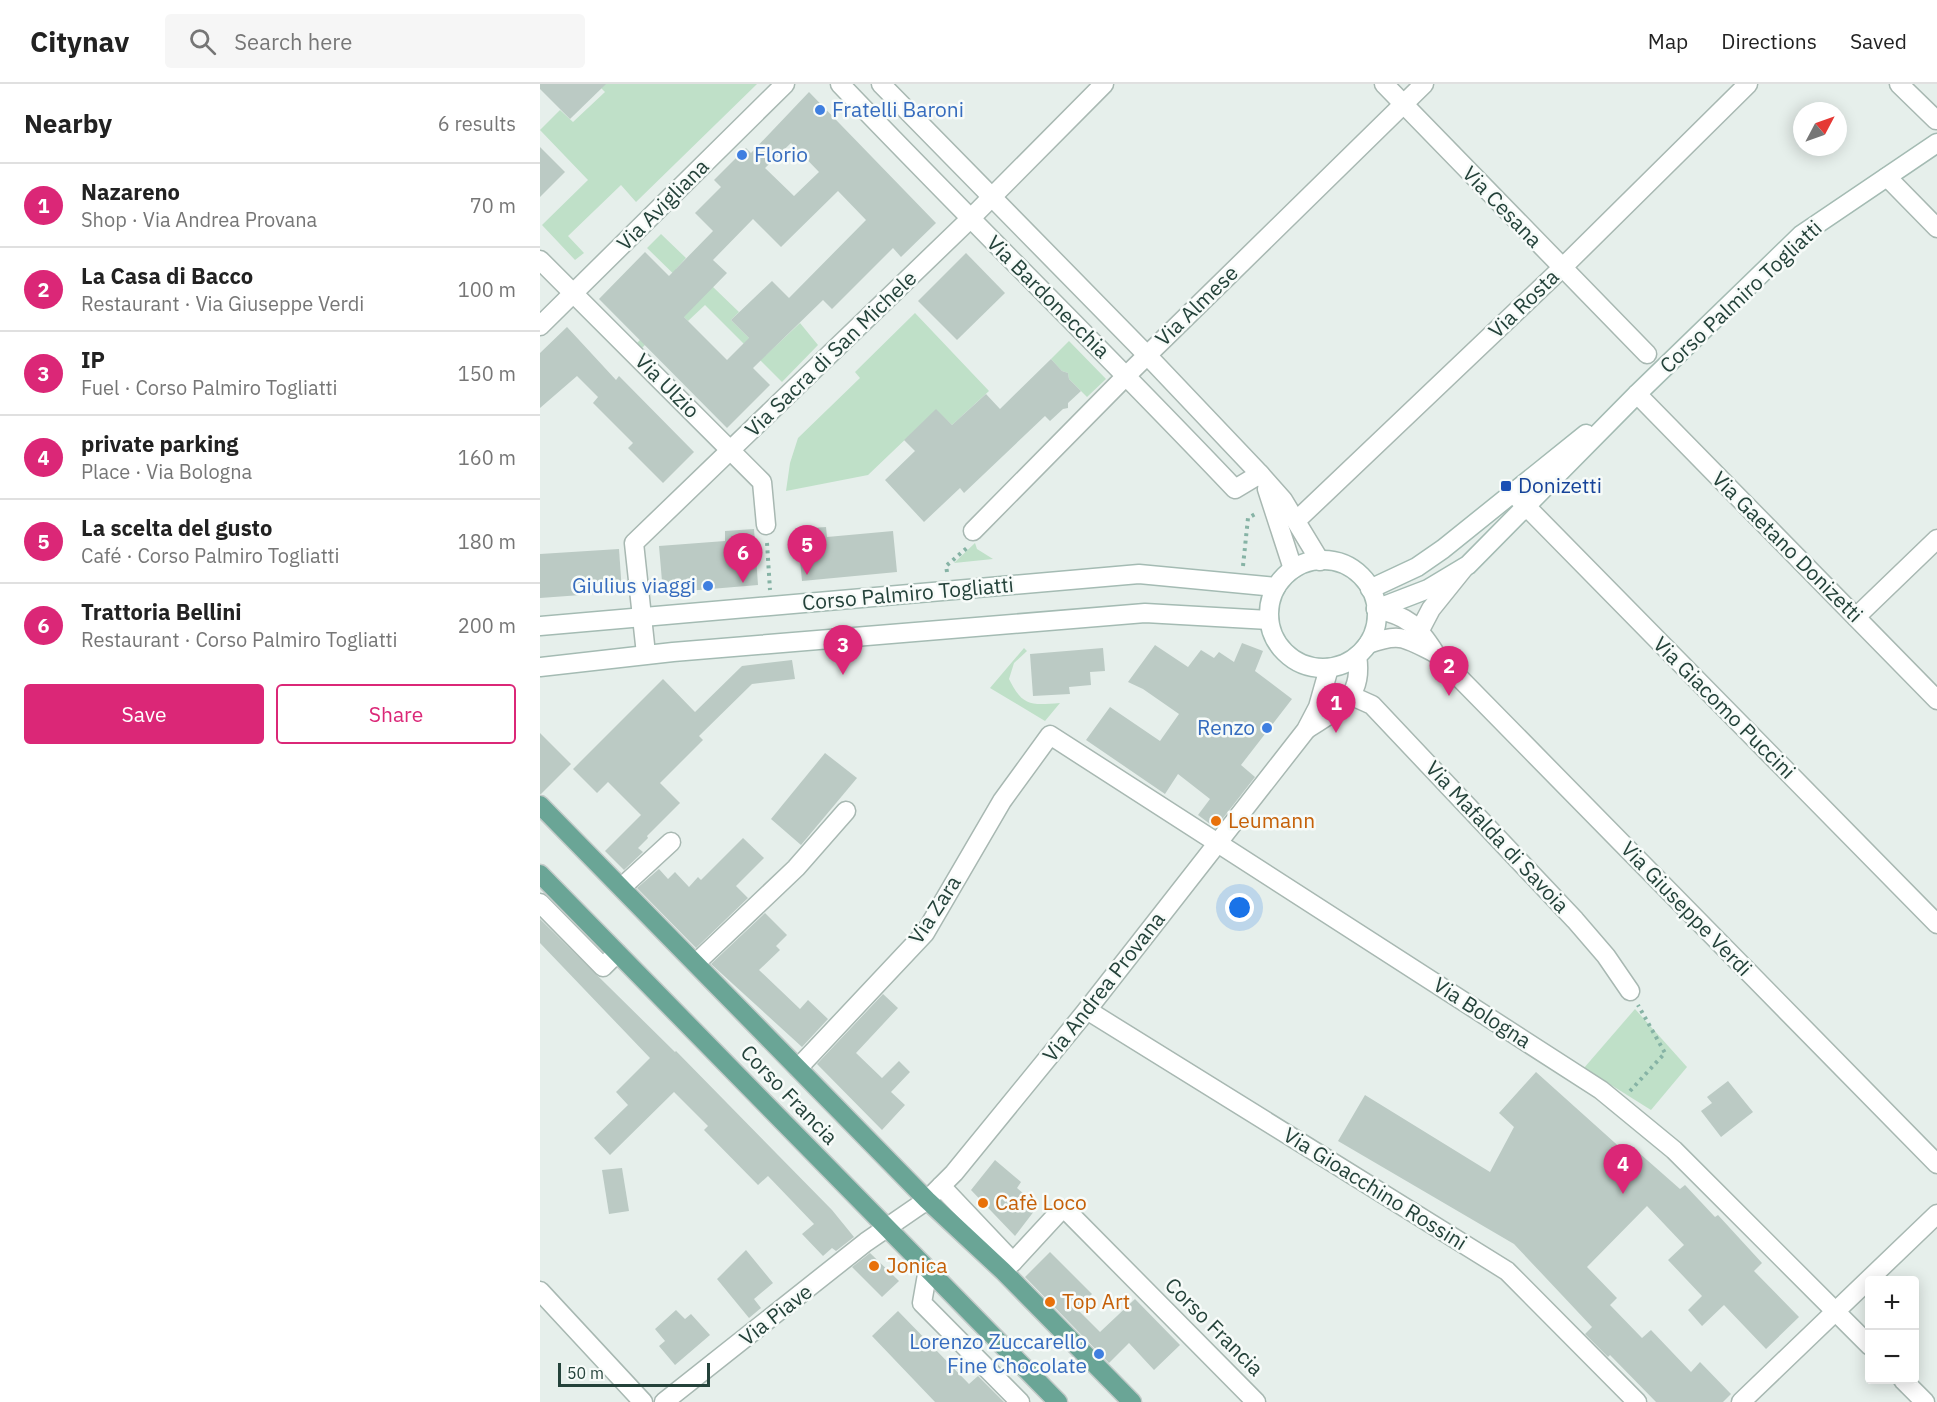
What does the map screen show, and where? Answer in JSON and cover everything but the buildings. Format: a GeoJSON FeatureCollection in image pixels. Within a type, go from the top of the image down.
{"type":"FeatureCollection","features":[{"type":"Feature","properties":{"kind":"main road","name":"Corso Francia"},"geometry":{"type":"LineString","coordinates":[[540,805],[927,1200],[1008,1267],[1132,1402]]}},
{"type":"Feature","properties":{"kind":"main road","name":"Corso Francia"},"geometry":{"type":"LineString","coordinates":[[540,874],[1058,1402]]}},
{"type":"Feature","properties":{"kind":"street","name":"Via Avigliana"},"geometry":{"type":"LineString","coordinates":[[540,326],[785,84]]}},
{"type":"Feature","properties":{"kind":"street","name":"Via Bardonecchia"},"geometry":{"type":"LineString","coordinates":[[840,84],[970,219],[1126,375],[1234,489],[1260,474]]}},
{"type":"Feature","properties":{"kind":"street","name":"Via Bardonecchia"},"geometry":{"type":"LineString","coordinates":[[881,84],[1147,355],[1260,474],[1297,520],[1320,561]]}},
{"type":"Feature","properties":{"kind":"street","name":"Via Sacra di San Michele"},"geometry":{"type":"LineString","coordinates":[[646,654],[634,543],[970,219],[1104,84]]}},
{"type":"Feature","properties":{"kind":"street","name":"Via Cesana"},"geometry":{"type":"LineString","coordinates":[[1384,84],[1647,354]]}},
{"type":"Feature","properties":{"kind":"street","name":"Via Almese"},"geometry":{"type":"LineString","coordinates":[[973,531],[1126,375],[1424,84]]}},
{"type":"Feature","properties":{"kind":"street","name":"Via Rosta"},"geometry":{"type":"LineString","coordinates":[[1297,520],[1562,268],[1748,84]]}},
{"type":"Feature","properties":{"kind":"street"},"geometry":{"type":"LineString","coordinates":[[1899,84],[1935,120]]}},
{"type":"Feature","properties":{"kind":"street","name":"Corso Palmiro Togliatti"},"geometry":{"type":"LineString","coordinates":[[1420,630],[1431,609],[1467,565],[1527,507],[1565,459],[1801,235],[1937,143]]}},
{"type":"Feature","properties":{"kind":"street"},"geometry":{"type":"LineString","coordinates":[[1887,177],[1937,228]]}},
{"type":"Feature","properties":{"kind":"street","name":"Via Ulzio"},"geometry":{"type":"LineString","coordinates":[[540,260],[762,482],[766,525]]}},
{"type":"Feature","properties":{"kind":"street","name":"Via Gaetano Donizetti"},"geometry":{"type":"LineString","coordinates":[[1636,394],[1937,700]]}},
{"type":"Feature","properties":{"kind":"street","name":"Corso Palmiro Togliatti"},"geometry":{"type":"LineString","coordinates":[[1370,589],[1417,567],[1443,549],[1512,492],[1565,459]]}},
{"type":"Feature","properties":{"kind":"street","name":"Via Bardonecchia"},"geometry":{"type":"LineString","coordinates":[[1260,474],[1274,505],[1293,569]]}},
{"type":"Feature","properties":{"kind":"street","name":"Via Giacomo Puccini"},"geometry":{"type":"LineString","coordinates":[[1512,492],[1937,924]]}},
{"type":"Feature","properties":{"kind":"street"},"geometry":{"type":"LineString","coordinates":[[1856,617],[1937,539]]}},
{"type":"Feature","properties":{"kind":"street"},"geometry":{"type":"LineString","coordinates":[[1352,696],[1358,685],[1363,650],[1375,626],[1376,609],[1370,589],[1351,569],[1340,564],[1320,561],[1293,569],[1276,587],[1269,606],[1269,620],[1275,639],[1291,658],[1302,664],[1329,668],[1363,650]]}},
{"type":"Feature","properties":{"kind":"street","name":"Corso Palmiro Togliatti"},"geometry":{"type":"LineString","coordinates":[[1376,609],[1428,589],[1467,565]]}},
{"type":"Feature","properties":{"kind":"street","name":"Corso Palmiro Togliatti"},"geometry":{"type":"LineString","coordinates":[[540,627],[1139,574],[1276,587]]}},
{"type":"Feature","properties":{"kind":"street","name":"Via Giuseppe Verdi"},"geometry":{"type":"LineString","coordinates":[[1376,609],[1401,615],[1420,630],[1435,653],[1937,1164]]}},
{"type":"Feature","properties":{"kind":"street","name":"Corso Palmiro Togliatti"},"geometry":{"type":"LineString","coordinates":[[540,667],[646,654],[1144,612],[1269,620]]}},
{"type":"Feature","properties":{"kind":"street","name":"Via Giuseppe Verdi"},"geometry":{"type":"LineString","coordinates":[[1363,650],[1391,636],[1414,642],[1435,653]]}},
{"type":"Feature","properties":{"kind":"street","name":"Via Andrea Provana"},"geometry":{"type":"LineString","coordinates":[[887,1227],[927,1200],[941,1186],[1087,1010],[1306,730],[1318,707],[1329,668]]}},
{"type":"Feature","properties":{"kind":"street","name":"Via Andrea Provana"},"geometry":{"type":"LineString","coordinates":[[1306,730],[1352,696]]}},
{"type":"Feature","properties":{"kind":"street","name":"Via Mafalda di Savoia"},"geometry":{"type":"LineString","coordinates":[[1352,696],[1372,705],[1575,920],[1606,957],[1630,991]]}},
{"type":"Feature","properties":{"kind":"street","name":"Via Bologna"},"geometry":{"type":"LineString","coordinates":[[1050,735],[1601,1090],[1674,1150],[1865,1342]]}},
{"type":"Feature","properties":{"kind":"street","name":"Via Zara"},"geometry":{"type":"LineString","coordinates":[[798,1068],[925,933],[1002,801],[1050,735]]}},
{"type":"Feature","properties":{"kind":"street"},"geometry":{"type":"LineString","coordinates":[[696,963],[796,868],[846,810]]}},
{"type":"Feature","properties":{"kind":"street"},"geometry":{"type":"LineString","coordinates":[[622,887],[671,842]]}},
{"type":"Feature","properties":{"kind":"street"},"geometry":{"type":"LineString","coordinates":[[540,903],[603,967],[617,952]]}},
{"type":"Feature","properties":{"kind":"street","name":"Via Gioacchino Rossini"},"geometry":{"type":"LineString","coordinates":[[1087,1010],[1507,1271],[1637,1402]]}},
{"type":"Feature","properties":{"kind":"street","name":"Corso Francia"},"geometry":{"type":"LineString","coordinates":[[941,1186],[1008,1267],[1061,1210],[1066,1210],[1256,1402]]}},
{"type":"Feature","properties":{"kind":"street"},"geometry":{"type":"LineString","coordinates":[[1741,1402],[1937,1214]]}},
{"type":"Feature","properties":{"kind":"street","name":"Via Piave"},"geometry":{"type":"LineString","coordinates":[[664,1402],[887,1227]]}},
{"type":"Feature","properties":{"kind":"street"},"geometry":{"type":"LineString","coordinates":[[928,1269],[922,1303],[1020,1402]]}},
{"type":"Feature","properties":{"kind":"street"},"geometry":{"type":"LineString","coordinates":[[540,1291],[643,1402]]}},
{"type":"Feature","properties":{"kind":"street"},"geometry":{"type":"LineString","coordinates":[[1907,1384],[1926,1402]]}},
{"type":"Feature","properties":{"kind":"path"},"geometry":{"type":"LineString","coordinates":[[1241,584],[1248,518],[1274,505]]}},
{"type":"Feature","properties":{"kind":"path"},"geometry":{"type":"LineString","coordinates":[[766,525],[771,606]]}},
{"type":"Feature","properties":{"kind":"path"},"geometry":{"type":"LineString","coordinates":[[948,590],[946,566],[974,541],[973,531]]}},
{"type":"Feature","properties":{"kind":"path"},"geometry":{"type":"LineString","coordinates":[[1618,1104],[1665,1053],[1630,991]]}},
{"type":"Feature","properties":{"kind":"green space"},"geometry":{"type":"Polygon","coordinates":[[[597,84],[757,84],[636,202],[621,185],[568,236],[584,253],[575,260],[542,225],[588,180],[540,130],[560,110],[573,122],[605,92],[597,84]]]}},
{"type":"Feature","properties":{"kind":"green space"},"geometry":{"type":"Polygon","coordinates":[[[661,234],[686,258],[676,269],[713,287],[739,312],[731,320],[766,355],[800,323],[818,345],[782,382],[705,305],[688,321],[678,311],[642,348],[637,343],[690,290],[647,248],[661,234]]]}},
{"type":"Feature","properties":{"kind":"green space"},"geometry":{"type":"Polygon","coordinates":[[[915,313],[989,391],[952,425],[936,410],[868,475],[786,491],[790,463],[798,438],[860,378],[855,372],[915,313]]]}},
{"type":"Feature","properties":{"kind":"green space"},"geometry":{"type":"Polygon","coordinates":[[[1069,341],[1106,379],[1087,397],[1069,379],[1068,373],[1062,371],[1051,359],[1069,341]]]}},
{"type":"Feature","properties":{"kind":"green space"},"geometry":{"type":"Polygon","coordinates":[[[975,543],[977,549],[993,559],[954,563],[975,543]]]}},
{"type":"Feature","properties":{"kind":"green space"},"geometry":{"type":"Polygon","coordinates":[[[1024,648],[1027,651],[1014,663],[1009,679],[1019,695],[1029,702],[1035,704],[1060,703],[1045,721],[990,688],[1024,648]]]}},
{"type":"Feature","properties":{"kind":"green space"},"geometry":{"type":"Polygon","coordinates":[[[1635,1009],[1687,1067],[1651,1110],[1584,1068],[1635,1009]]]}},
{"type":"Feature","properties":{"kind":"place","name":"Fratelli Baroni"},"geometry":{"type":"Point","coordinates":[820,110]}},
{"type":"Feature","properties":{"kind":"place","name":"Florio"},"geometry":{"type":"Point","coordinates":[742,155]}},
{"type":"Feature","properties":{"kind":"place","name":"Donizetti"},"geometry":{"type":"Point","coordinates":[1506,486]}},
{"type":"Feature","properties":{"kind":"place","name":"La scelta del gusto"},"geometry":{"type":"Point","coordinates":[807,575]}},
{"type":"Feature","properties":{"kind":"place","name":"Trattoria Bellini"},"geometry":{"type":"Point","coordinates":[743,583]}},
{"type":"Feature","properties":{"kind":"place","name":"Giulius viaggi"},"geometry":{"type":"Point","coordinates":[708,586]}},
{"type":"Feature","properties":{"kind":"place","name":"IP"},"geometry":{"type":"Point","coordinates":[843,675]}},
{"type":"Feature","properties":{"kind":"place","name":"La Casa di Bacco"},"geometry":{"type":"Point","coordinates":[1449,696]}},
{"type":"Feature","properties":{"kind":"place","name":"Renzo"},"geometry":{"type":"Point","coordinates":[1267,728]}},
{"type":"Feature","properties":{"kind":"place","name":"Nazareno"},"geometry":{"type":"Point","coordinates":[1336,733]}},
{"type":"Feature","properties":{"kind":"place","name":"Leumann"},"geometry":{"type":"Point","coordinates":[1216,821]}},
{"type":"Feature","properties":{"kind":"place","name":"private parking"},"geometry":{"type":"Point","coordinates":[1623,1194]}},
{"type":"Feature","properties":{"kind":"place","name":"Cafè Loco"},"geometry":{"type":"Point","coordinates":[983,1203]}},
{"type":"Feature","properties":{"kind":"place","name":"Jonica"},"geometry":{"type":"Point","coordinates":[874,1266]}},
{"type":"Feature","properties":{"kind":"place","name":"Top Art"},"geometry":{"type":"Point","coordinates":[1050,1302]}},
{"type":"Feature","properties":{"kind":"place","name":"Lorenzo Zuccarello Fine Chocolate"},"geometry":{"type":"Point","coordinates":[1099,1354]}}]}
